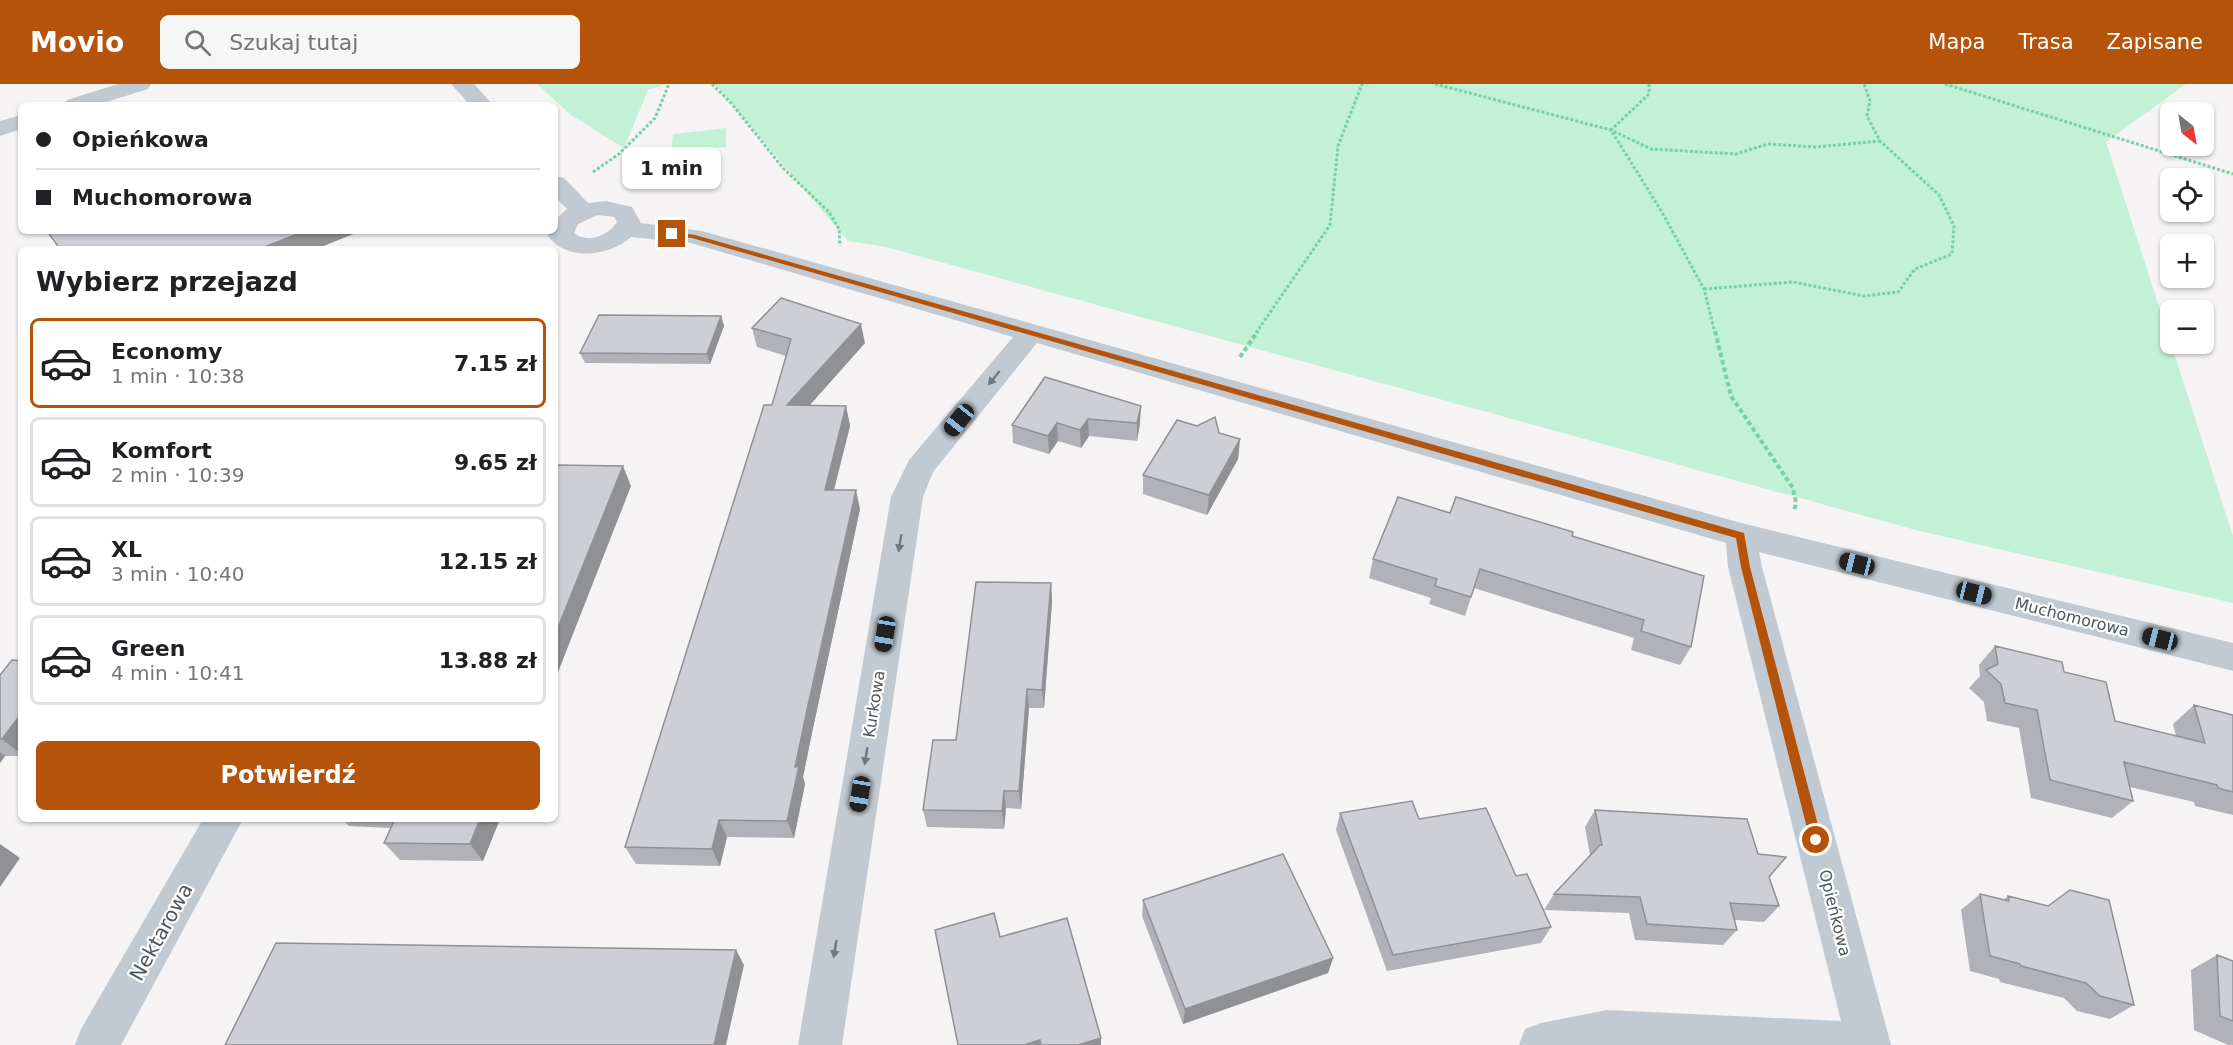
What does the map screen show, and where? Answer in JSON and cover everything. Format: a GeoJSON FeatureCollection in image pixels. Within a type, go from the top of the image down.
{"type":"FeatureCollection","features":[{"type":"Feature","properties":{"kind":"street"},"geometry":{"type":"LineString","coordinates":[[84,102],[140,84]]}},
{"type":"Feature","properties":{"kind":"street"},"geometry":{"type":"LineString","coordinates":[[462,84],[479,102]]}},
{"type":"Feature","properties":{"kind":"street"},"geometry":{"type":"LineString","coordinates":[[0,129],[18,123]]}},
{"type":"Feature","properties":{"kind":"street"},"geometry":{"type":"LineString","coordinates":[[558,186],[583,212]]}},
{"type":"Feature","properties":{"kind":"street"},"geometry":{"type":"LineString","coordinates":[[606,208],[623,212],[628,222],[626,229],[604,243],[573,244],[561,236],[561,231],[568,219],[583,212],[606,208]]}},
{"type":"Feature","properties":{"kind":"street","name":"Muchomorowa"},"geometry":{"type":"LineString","coordinates":[[626,229],[693,236],[1741,535],[2233,657]]}},
{"type":"Feature","properties":{"kind":"street"},"geometry":{"type":"LineString","coordinates":[[558,262],[573,244]]}},
{"type":"Feature","properties":{"kind":"street","name":"Kurkowa"},"geometry":{"type":"LineString","coordinates":[[820,1045],[907,497],[920,468],[1031,333]]}},
{"type":"Feature","properties":{"kind":"street","name":"Opieńkowa"},"geometry":{"type":"LineString","coordinates":[[1741,535],[1745,567],[1869,1045]]}},
{"type":"Feature","properties":{"kind":"street","name":"Nektarowa"},"geometry":{"type":"LineString","coordinates":[[97,1045],[222,822]]}},
{"type":"Feature","properties":{"kind":"street"},"geometry":{"type":"LineString","coordinates":[[1541,1045],[1607,1032],[1869,1045]]}},
{"type":"Feature","properties":{"kind":"path"},"geometry":{"type":"LineString","coordinates":[[587,174],[619,154],[641,134],[655,118],[669,84]]}},
{"type":"Feature","properties":{"kind":"path"},"geometry":{"type":"LineString","coordinates":[[712,84],[730,99],[782,167],[826,207],[837,223],[842,238],[839,247],[833,249]]}},
{"type":"Feature","properties":{"kind":"path"},"geometry":{"type":"LineString","coordinates":[[1238,360],[1330,225],[1338,146],[1362,84]]}},
{"type":"Feature","properties":{"kind":"path"},"geometry":{"type":"LineString","coordinates":[[1435,84],[1611,130],[1651,149],[1736,154],[1768,144],[1816,147],[1880,141]]}},
{"type":"Feature","properties":{"kind":"path"},"geometry":{"type":"LineString","coordinates":[[1611,130],[1649,94],[1649,84]]}},
{"type":"Feature","properties":{"kind":"path"},"geometry":{"type":"LineString","coordinates":[[1704,289],[1793,282],[1864,296],[1898,292],[1915,269],[1952,254],[1954,226],[1939,195],[1880,141],[1867,116],[1870,100],[1864,84]]}},
{"type":"Feature","properties":{"kind":"path"},"geometry":{"type":"LineString","coordinates":[[1945,84],[2233,174]]}},
{"type":"Feature","properties":{"kind":"path"},"geometry":{"type":"LineString","coordinates":[[1611,130],[1663,214],[1704,289],[1731,396],[1793,488],[1796,503],[1793,514]]}},
{"type":"Feature","properties":{"kind":"green space"},"geometry":{"type":"Polygon","coordinates":[[[537,84],[666,84],[648,90],[624,148],[571,115],[537,84]]]}},
{"type":"Feature","properties":{"kind":"green space"},"geometry":{"type":"Polygon","coordinates":[[[715,84],[2186,84],[2106,142],[2160,310],[2160,354],[2174,354],[2233,536],[2233,603],[1916,530],[886,247],[848,241],[715,84]]]}},
{"type":"Feature","properties":{"kind":"green space"},"geometry":{"type":"Polygon","coordinates":[[[726,128],[726,147],[671,153],[673,134],[726,128]]]}},
{"type":"Feature","properties":{"kind":"building"},"geometry":{"type":"Polygon","coordinates":[[[49,234],[297,234],[267,246],[58,246],[49,234]]]}},
{"type":"Feature","properties":{"kind":"building"},"geometry":{"type":"Polygon","coordinates":[[[781,298],[861,324],[787,405],[846,406],[825,490],[856,490],[795,767],[799,766],[787,821],[719,820],[712,849],[625,847],[764,405],[772,405],[791,339],[752,328],[781,298]]]}},
{"type":"Feature","properties":{"kind":"building"},"geometry":{"type":"Polygon","coordinates":[[[599,315],[721,316],[707,354],[580,353],[599,315]]]}},
{"type":"Feature","properties":{"kind":"building"},"geometry":{"type":"Polygon","coordinates":[[[1045,377],[1141,406],[1137,423],[1088,419],[1080,430],[1057,423],[1048,436],[1012,425],[1045,377]]]}},
{"type":"Feature","properties":{"kind":"building"},"geometry":{"type":"Polygon","coordinates":[[[1215,417],[1219,433],[1240,439],[1209,495],[1143,475],[1177,420],[1197,426],[1215,417]]]}},
{"type":"Feature","properties":{"kind":"building"},"geometry":{"type":"Polygon","coordinates":[[[558,465],[623,466],[558,628],[558,465]]]}},
{"type":"Feature","properties":{"kind":"building"},"geometry":{"type":"Polygon","coordinates":[[[1398,497],[1450,513],[1456,497],[1573,532],[1572,536],[1704,576],[1691,647],[1641,631],[1644,620],[1480,569],[1471,597],[1435,586],[1437,579],[1373,559],[1398,497]]]}},
{"type":"Feature","properties":{"kind":"building"},"geometry":{"type":"Polygon","coordinates":[[[976,582],[1051,583],[1042,690],[1027,689],[1019,791],[1004,791],[1002,811],[923,810],[933,740],[956,740],[976,582]]]}},
{"type":"Feature","properties":{"kind":"building"},"geometry":{"type":"Polygon","coordinates":[[[1995,646],[2062,662],[2064,672],[2106,682],[2115,721],[2205,743],[2194,705],[2233,715],[2233,792],[2218,788],[2217,785],[2124,762],[2133,801],[2050,780],[2037,710],[2005,703],[2001,684],[1986,670],[1998,664],[1995,646]]]}},
{"type":"Feature","properties":{"kind":"building"},"geometry":{"type":"Polygon","coordinates":[[[12,660],[18,661],[18,718],[2,739],[0,739],[0,675],[12,660]]]}},
{"type":"Feature","properties":{"kind":"building"},"geometry":{"type":"Polygon","coordinates":[[[1412,801],[1419,819],[1486,808],[1516,876],[1527,874],[1551,927],[1393,955],[1340,813],[1412,801]]]}},
{"type":"Feature","properties":{"kind":"building"},"geometry":{"type":"Polygon","coordinates":[[[1595,810],[1747,819],[1758,854],[1786,857],[1769,877],[1779,906],[1730,903],[1737,930],[1647,924],[1640,897],[1554,894],[1602,845],[1595,810]]]}},
{"type":"Feature","properties":{"kind":"building"},"geometry":{"type":"Polygon","coordinates":[[[394,822],[479,822],[470,844],[384,843],[394,822]]]}},
{"type":"Feature","properties":{"kind":"building"},"geometry":{"type":"Polygon","coordinates":[[[1283,854],[1333,958],[1185,1009],[1143,900],[1283,854]]]}},
{"type":"Feature","properties":{"kind":"building"},"geometry":{"type":"Polygon","coordinates":[[[2070,890],[2109,900],[2134,1005],[2100,996],[2086,983],[1990,956],[1980,894],[2009,901],[2008,896],[2048,906],[2070,890]]]}},
{"type":"Feature","properties":{"kind":"building"},"geometry":{"type":"Polygon","coordinates":[[[994,913],[1000,937],[1067,918],[1101,1038],[1078,1045],[1041,1045],[1040,1040],[1024,1045],[958,1045],[935,930],[994,913]]]}},
{"type":"Feature","properties":{"kind":"building"},"geometry":{"type":"Polygon","coordinates":[[[276,943],[736,950],[714,1045],[225,1045],[276,943]]]}},
{"type":"Feature","properties":{"kind":"building"},"geometry":{"type":"Polygon","coordinates":[[[2217,955],[2233,961],[2233,1021],[2220,1016],[2217,955]]]}},
{"type":"Feature","properties":{"kind":"route"},"geometry":{"type":"LineString","coordinates":[[672,234],[693,236],[1741,535],[1745,567],[1816,840]]}}]}
